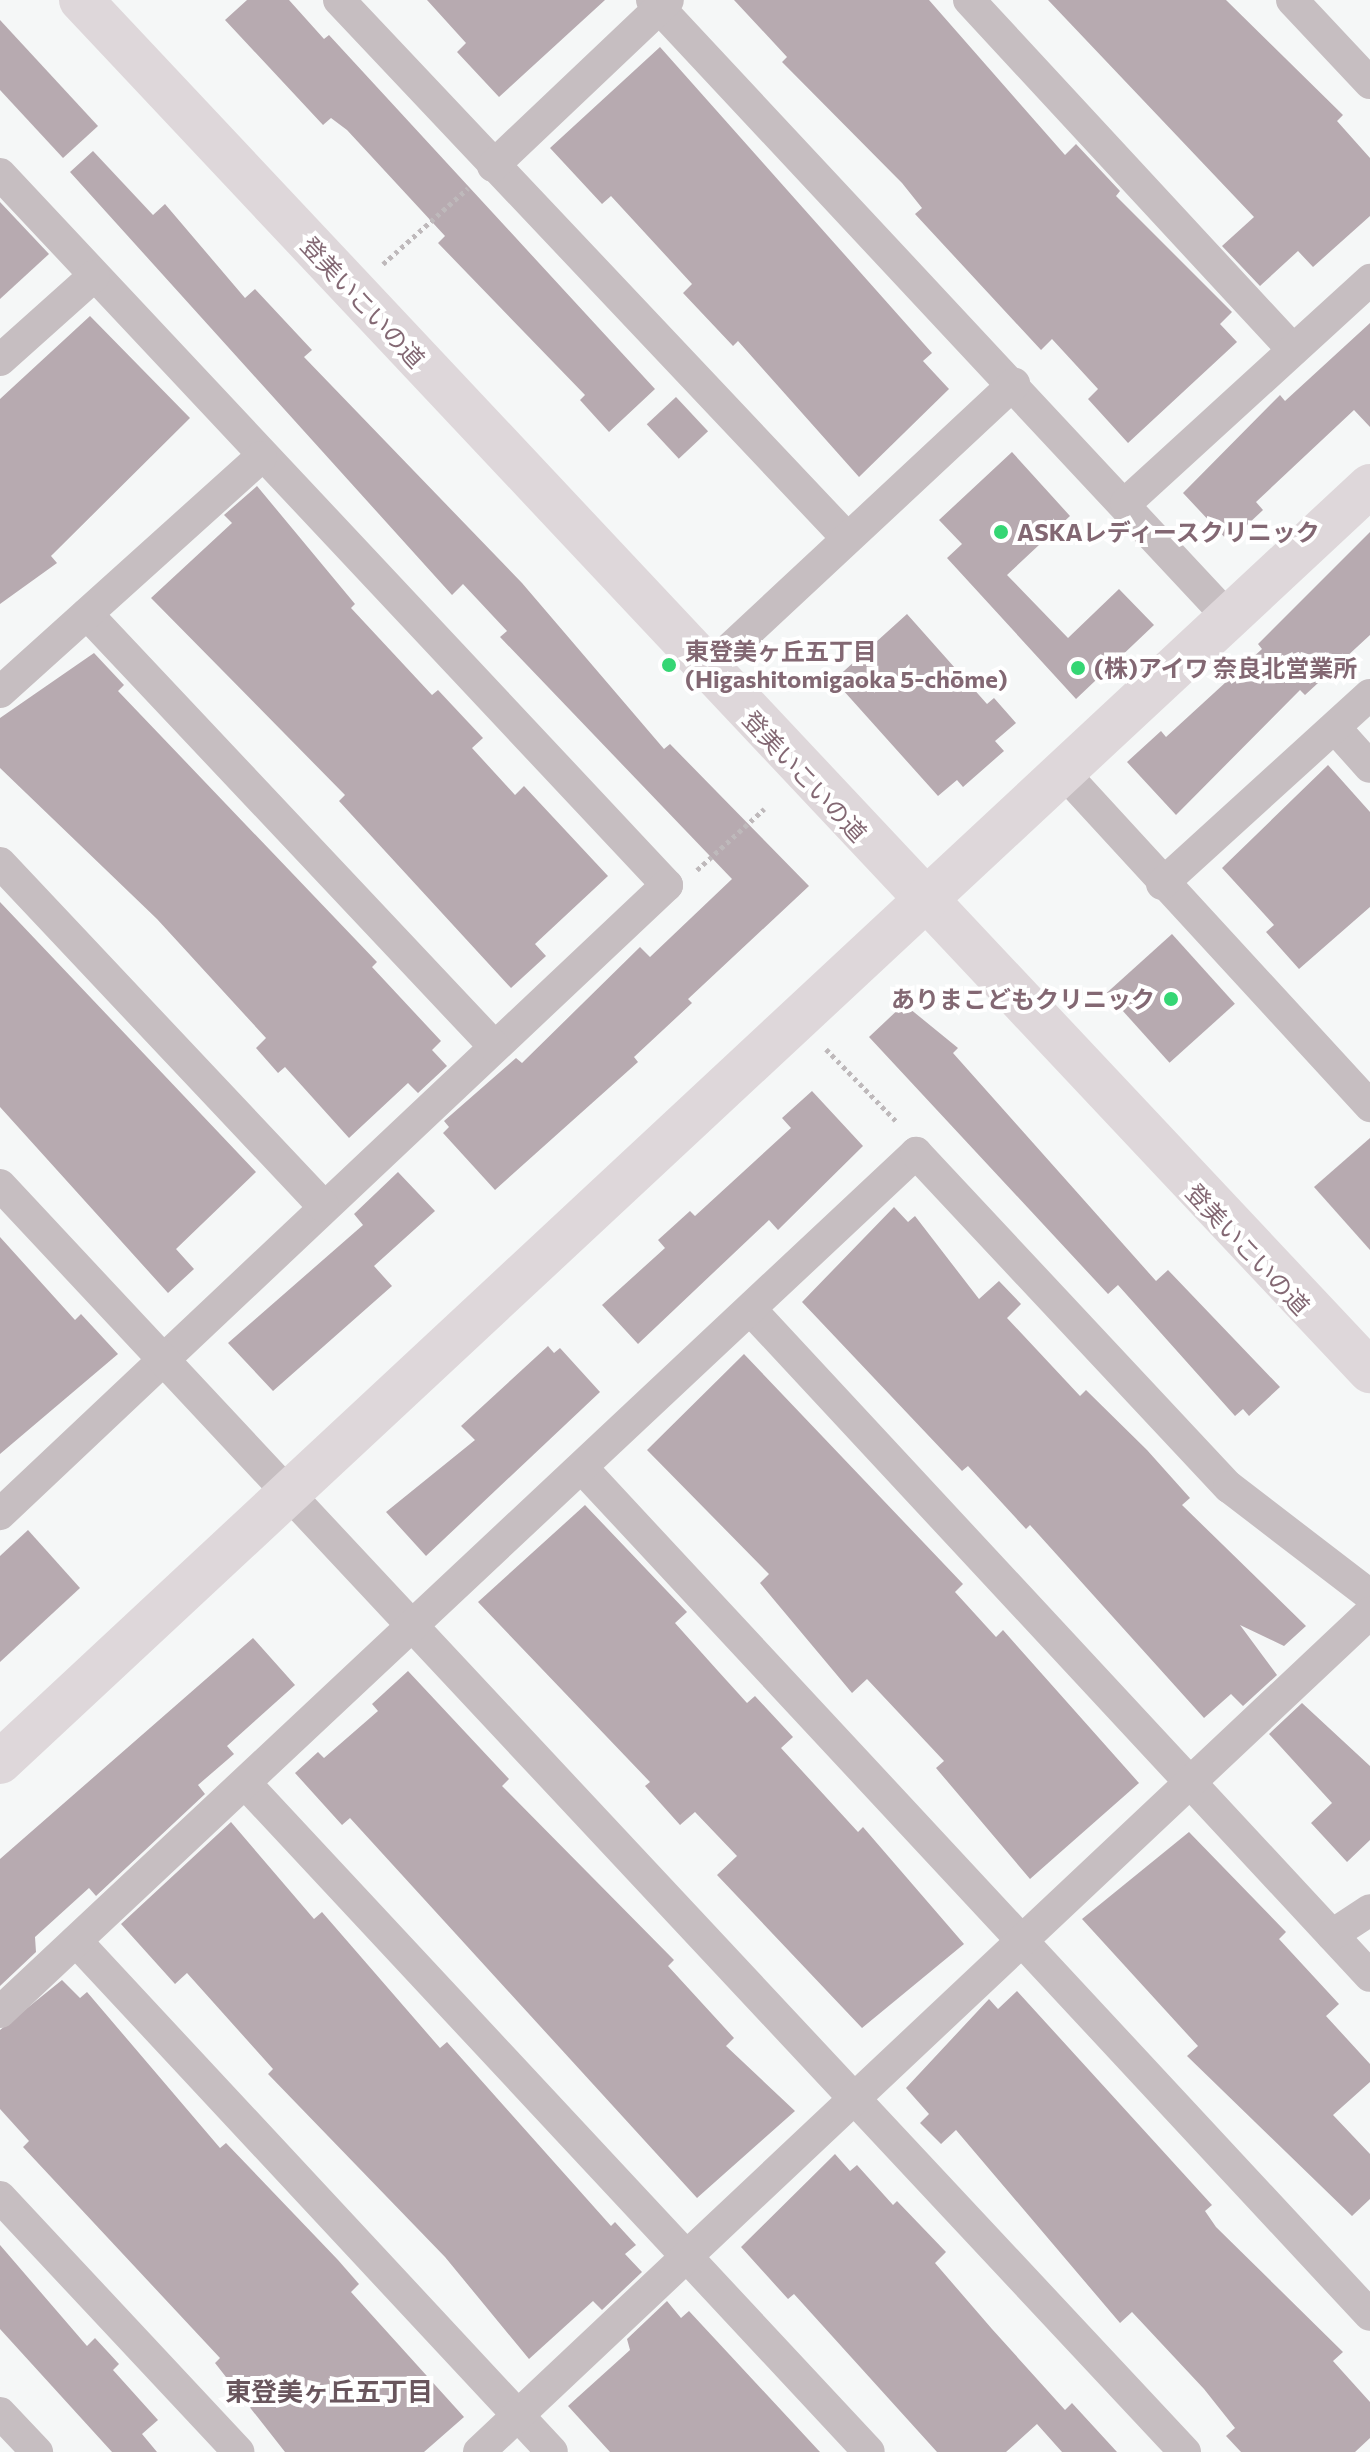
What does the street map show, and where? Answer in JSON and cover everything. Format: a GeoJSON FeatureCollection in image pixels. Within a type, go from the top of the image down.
{"type":"FeatureCollection","features":[{"type":"Feature","properties":{"kind":"street","name":"登美いこいの道"},"geometry":{"type":"LineString","coordinates":[[81,0],[924,904],[1370,1371]]}},
{"type":"Feature","properties":{"kind":"street"},"geometry":{"type":"LineString","coordinates":[[339,0],[847,538]]}},
{"type":"Feature","properties":{"kind":"street"},"geometry":{"type":"LineString","coordinates":[[969,0],[1293,350]]}},
{"type":"Feature","properties":{"kind":"street"},"geometry":{"type":"LineString","coordinates":[[1292,0],[1370,83]]}},
{"type":"Feature","properties":{"kind":"street"},"geometry":{"type":"LineString","coordinates":[[493,166],[660,3],[1126,503],[1229,618]]}},
{"type":"Feature","properties":{"kind":"street"},"geometry":{"type":"LineString","coordinates":[[0,174],[261,457],[667,885],[323,1206],[0,1514]]}},
{"type":"Feature","properties":{"kind":"street"},"geometry":{"type":"LineString","coordinates":[[0,360],[94,276]]}},
{"type":"Feature","properties":{"kind":"street"},"geometry":{"type":"LineString","coordinates":[[1126,503],[1370,280]]}},
{"type":"Feature","properties":{"kind":"street"},"geometry":{"type":"LineString","coordinates":[[707,670],[1014,384]]}},
{"type":"Feature","properties":{"kind":"street"},"geometry":{"type":"LineString","coordinates":[[0,692],[261,457]]}},
{"type":"Feature","properties":{"kind":"street"},"geometry":{"type":"LineString","coordinates":[[0,1762],[1370,486]]}},
{"type":"Feature","properties":{"kind":"street"},"geometry":{"type":"LineString","coordinates":[[87,614],[494,1046]]}},
{"type":"Feature","properties":{"kind":"street"},"geometry":{"type":"LineString","coordinates":[[1162,884],[1370,695]]}},
{"type":"Feature","properties":{"kind":"street"},"geometry":{"type":"LineString","coordinates":[[1335,728],[1370,767]]}},
{"type":"Feature","properties":{"kind":"street"},"geometry":{"type":"LineString","coordinates":[[1063,772],[1162,884],[1370,1106]]}},
{"type":"Feature","properties":{"kind":"street"},"geometry":{"type":"LineString","coordinates":[[0,863],[323,1206]]}},
{"type":"Feature","properties":{"kind":"street"},"geometry":{"type":"LineString","coordinates":[[0,2012],[583,1469],[916,1153],[1229,1487],[1370,1595]]}},
{"type":"Feature","properties":{"kind":"street"},"geometry":{"type":"LineString","coordinates":[[3,1192],[288,1491],[1185,2452]]}},
{"type":"Feature","properties":{"kind":"street"},"geometry":{"type":"LineString","coordinates":[[751,1310],[1370,1976]]}},
{"type":"Feature","properties":{"kind":"street"},"geometry":{"type":"LineString","coordinates":[[583,1469],[1370,2315]]}},
{"type":"Feature","properties":{"kind":"street"},"geometry":{"type":"LineString","coordinates":[[479,2452],[1370,1613]]}},
{"type":"Feature","properties":{"kind":"street"},"geometry":{"type":"LineString","coordinates":[[246,1784],[869,2452]]}},
{"type":"Feature","properties":{"kind":"street"},"geometry":{"type":"LineString","coordinates":[[1332,1935],[1370,1910]]}},
{"type":"Feature","properties":{"kind":"street"},"geometry":{"type":"LineString","coordinates":[[76,1941],[552,2452]]}},
{"type":"Feature","properties":{"kind":"street"},"geometry":{"type":"LineString","coordinates":[[0,2197],[239,2452]]}},
{"type":"Feature","properties":{"kind":"street"},"geometry":{"type":"LineString","coordinates":[[0,2413],[37,2452]]}},
{"type":"Feature","properties":{"kind":"path"},"geometry":{"type":"LineString","coordinates":[[352,291],[493,166]]}},
{"type":"Feature","properties":{"kind":"path"},"geometry":{"type":"LineString","coordinates":[[667,885],[711,864],[764,809]]}},
{"type":"Feature","properties":{"kind":"path"},"geometry":{"type":"LineString","coordinates":[[797,1019],[902,1128],[916,1153]]}},
{"type":"Feature","properties":{"kind":"building"},"geometry":{"type":"Polygon","coordinates":[[[247,0],[289,0],[324,39],[329,35],[655,389],[609,432],[580,400],[585,395],[438,243],[445,236],[347,130],[331,118],[323,125],[225,20],[247,0]]]}},
{"type":"Feature","properties":{"kind":"building"},"geometry":{"type":"Polygon","coordinates":[[[427,0],[605,0],[499,97],[457,52],[466,43],[427,0]]]}},
{"type":"Feature","properties":{"kind":"building"},"geometry":{"type":"Polygon","coordinates":[[[734,0],[929,0],[1065,155],[1076,144],[1120,191],[1116,196],[1232,312],[1220,324],[1237,342],[1128,443],[1088,399],[1098,389],[1052,339],[1041,350],[915,214],[922,208],[902,183],[782,62],[787,57],[734,0]]]}},
{"type":"Feature","properties":{"kind":"building"},"geometry":{"type":"Polygon","coordinates":[[[1048,0],[1226,0],[1343,115],[1337,121],[1370,158],[1370,216],[1313,267],[1298,251],[1260,286],[1222,246],[1254,217],[1048,0]]]}},
{"type":"Feature","properties":{"kind":"building"},"geometry":{"type":"Polygon","coordinates":[[[0,20],[98,126],[63,158],[0,90],[0,20]]]}},
{"type":"Feature","properties":{"kind":"building"},"geometry":{"type":"Polygon","coordinates":[[[660,47],[932,353],[923,361],[949,389],[859,477],[738,341],[733,346],[683,293],[692,284],[611,196],[602,204],[550,148],[660,47]]]}},
{"type":"Feature","properties":{"kind":"building"},"geometry":{"type":"Polygon","coordinates":[[[93,151],[153,215],[165,204],[245,298],[255,289],[312,350],[304,357],[522,583],[664,749],[670,744],[809,886],[688,999],[692,1003],[634,1057],[638,1062],[495,1190],[443,1133],[449,1127],[444,1121],[516,1058],[522,1063],[640,947],[650,957],[732,879],[500,637],[507,631],[463,584],[452,595],[70,172],[93,151]]]}},
{"type":"Feature","properties":{"kind":"building"},"geometry":{"type":"Polygon","coordinates":[[[0,202],[49,254],[0,299],[0,202]]]}},
{"type":"Feature","properties":{"kind":"building"},"geometry":{"type":"Polygon","coordinates":[[[90,316],[190,418],[51,556],[57,563],[0,604],[0,399],[90,316]]]}},
{"type":"Feature","properties":{"kind":"building"},"geometry":{"type":"Polygon","coordinates":[[[1370,323],[1370,427],[1354,410],[1256,502],[1263,510],[1229,542],[1183,493],[1280,395],[1285,401],[1370,323]]]}},
{"type":"Feature","properties":{"kind":"building"},"geometry":{"type":"Polygon","coordinates":[[[676,397],[708,431],[679,459],[647,424],[676,397]]]}},
{"type":"Feature","properties":{"kind":"building"},"geometry":{"type":"Polygon","coordinates":[[[1012,452],[1070,516],[1007,575],[1068,638],[1119,589],[1154,625],[1076,699],[947,558],[962,544],[939,520],[1012,452]]]}},
{"type":"Feature","properties":{"kind":"building"},"geometry":{"type":"Polygon","coordinates":[[[257,486],[355,604],[351,608],[432,695],[438,690],[483,738],[472,748],[515,795],[524,786],[608,876],[535,944],[546,956],[511,988],[339,801],[345,795],[151,598],[232,523],[224,515],[257,486]]]}},
{"type":"Feature","properties":{"kind":"building"},"geometry":{"type":"Polygon","coordinates":[[[1370,532],[1370,635],[1305,695],[1300,690],[1176,815],[1127,762],[1161,731],[1166,737],[1262,649],[1258,644],[1370,532]]]}},
{"type":"Feature","properties":{"kind":"building"},"geometry":{"type":"Polygon","coordinates":[[[907,614],[987,704],[994,698],[1016,723],[995,741],[1004,751],[963,787],[957,780],[938,796],[834,680],[907,614]]]}},
{"type":"Feature","properties":{"kind":"building"},"geometry":{"type":"Polygon","coordinates":[[[94,653],[124,685],[118,691],[377,962],[372,967],[441,1041],[432,1050],[447,1066],[418,1093],[408,1083],[349,1138],[285,1067],[278,1073],[256,1048],[266,1038],[157,919],[0,768],[0,718],[94,653]]]}},
{"type":"Feature","properties":{"kind":"building"},"geometry":{"type":"Polygon","coordinates":[[[1328,765],[1370,812],[1370,907],[1299,969],[1266,932],[1274,925],[1222,868],[1328,765]]]}},
{"type":"Feature","properties":{"kind":"building"},"geometry":{"type":"Polygon","coordinates":[[[0,902],[256,1172],[176,1249],[194,1269],[168,1293],[0,1107],[0,902]]]}},
{"type":"Feature","properties":{"kind":"building","name":"ありまこどもクリニック"},"geometry":{"type":"Polygon","coordinates":[[[1172,934],[1235,1004],[1170,1063],[1107,993],[1172,934]]]}},
{"type":"Feature","properties":{"kind":"building"},"geometry":{"type":"Polygon","coordinates":[[[904,1004],[958,1048],[953,1053],[1156,1281],[1168,1270],[1280,1387],[1249,1416],[1243,1409],[1235,1416],[1118,1285],[1108,1294],[869,1037],[904,1004]]]}},
{"type":"Feature","properties":{"kind":"building"},"geometry":{"type":"Polygon","coordinates":[[[812,1091],[863,1146],[778,1230],[769,1220],[638,1344],[602,1305],[665,1248],[658,1240],[690,1211],[695,1216],[791,1128],[782,1118],[812,1091]]]}},
{"type":"Feature","properties":{"kind":"building"},"geometry":{"type":"Polygon","coordinates":[[[1370,1138],[1370,1250],[1314,1187],[1370,1138]]]}},
{"type":"Feature","properties":{"kind":"building"},"geometry":{"type":"Polygon","coordinates":[[[398,1172],[435,1211],[374,1266],[392,1286],[273,1391],[228,1343],[363,1225],[354,1214],[398,1172]]]}},
{"type":"Feature","properties":{"kind":"building"},"geometry":{"type":"Polygon","coordinates":[[[894,1207],[908,1222],[915,1216],[979,1299],[999,1281],[1021,1304],[1007,1318],[1080,1396],[1086,1390],[1147,1450],[1190,1498],[1182,1505],[1306,1626],[1284,1646],[1240,1625],[1277,1675],[1243,1706],[1231,1694],[1204,1718],[1030,1525],[1026,1529],[968,1466],[962,1471],[802,1302],[894,1207]]]}},
{"type":"Feature","properties":{"kind":"building"},"geometry":{"type":"Polygon","coordinates":[[[0,1237],[75,1320],[81,1314],[118,1354],[0,1454],[0,1237]]]}},
{"type":"Feature","properties":{"kind":"building"},"geometry":{"type":"Polygon","coordinates":[[[548,1346],[554,1353],[560,1348],[600,1392],[426,1556],[386,1512],[475,1440],[461,1426],[548,1346]]]}},
{"type":"Feature","properties":{"kind":"building"},"geometry":{"type":"Polygon","coordinates":[[[744,1354],[963,1584],[955,1592],[996,1637],[1003,1630],[1139,1783],[1030,1879],[936,1768],[944,1761],[867,1679],[852,1693],[760,1583],[769,1574],[647,1450],[744,1354]]]}},
{"type":"Feature","properties":{"kind":"building"},"geometry":{"type":"Polygon","coordinates":[[[585,1505],[687,1612],[675,1623],[718,1671],[747,1703],[755,1696],[793,1737],[781,1748],[858,1832],[863,1827],[964,1944],[862,2028],[717,1875],[737,1856],[695,1812],[680,1825],[645,1786],[650,1782],[478,1602],[585,1505]]]}},
{"type":"Feature","properties":{"kind":"building"},"geometry":{"type":"Polygon","coordinates":[[[28,1530],[80,1588],[0,1662],[0,1556],[28,1530]]]}},
{"type":"Feature","properties":{"kind":"building"},"geometry":{"type":"Polygon","coordinates":[[[253,1638],[295,1685],[227,1746],[234,1754],[198,1785],[205,1794],[96,1896],[89,1888],[35,1937],[36,1952],[0,1986],[0,1859],[253,1638]]]}},
{"type":"Feature","properties":{"kind":"building"},"geometry":{"type":"Polygon","coordinates":[[[408,1671],[509,1779],[502,1786],[674,1960],[668,1966],[734,2038],[726,2046],[795,2111],[697,2198],[350,1818],[342,1825],[295,1773],[318,1752],[324,1758],[378,1711],[372,1704],[408,1671]]]}},
{"type":"Feature","properties":{"kind":"building"},"geometry":{"type":"Polygon","coordinates":[[[1302,1703],[1370,1766],[1370,1840],[1347,1862],[1311,1823],[1332,1803],[1269,1734],[1302,1703]]]}},
{"type":"Feature","properties":{"kind":"building"},"geometry":{"type":"Polygon","coordinates":[[[231,1822],[314,1919],[322,1912],[440,2048],[447,2042],[611,2226],[615,2222],[636,2245],[625,2254],[642,2272],[602,2310],[593,2301],[529,2359],[445,2257],[268,2074],[273,2069],[187,1973],[175,1984],[121,1924],[231,1822]]]}},
{"type":"Feature","properties":{"kind":"building"},"geometry":{"type":"Polygon","coordinates":[[[1189,1832],[1286,1932],[1279,1939],[1339,2004],[1326,2016],[1370,2064],[1370,2082],[1333,2115],[1370,2154],[1370,2199],[1352,2216],[1187,2056],[1198,2046],[1082,1919],[1189,1832]]]}},
{"type":"Feature","properties":{"kind":"building"},"geometry":{"type":"Polygon","coordinates":[[[62,1980],[80,1998],[87,1992],[220,2148],[226,2143],[338,2260],[359,2284],[351,2292],[464,2417],[424,2452],[285,2452],[215,2363],[220,2358],[23,2147],[29,2141],[0,2109],[0,2030],[62,1980]]]}},
{"type":"Feature","properties":{"kind":"building"},"geometry":{"type":"Polygon","coordinates":[[[1017,1991],[1212,2205],[1205,2211],[1216,2227],[1343,2352],[1333,2361],[1370,2402],[1370,2438],[1355,2452],[1241,2452],[1226,2436],[1235,2428],[1204,2389],[1132,2312],[1120,2323],[956,2130],[941,2144],[920,2123],[929,2114],[906,2088],[989,1999],[998,2009],[1017,1991]]]}},
{"type":"Feature","properties":{"kind":"building"},"geometry":{"type":"Polygon","coordinates":[[[835,2154],[850,2171],[857,2165],[893,2205],[897,2201],[946,2252],[935,2263],[1065,2410],[1072,2403],[1117,2452],[1062,2452],[1037,2424],[1006,2452],[937,2452],[794,2294],[788,2299],[741,2247],[835,2154]]]}},
{"type":"Feature","properties":{"kind":"building"},"geometry":{"type":"Polygon","coordinates":[[[0,2245],[87,2346],[95,2338],[119,2364],[113,2370],[158,2420],[142,2434],[157,2452],[112,2452],[0,2329],[0,2245]]]}},
{"type":"Feature","properties":{"kind":"building"},"geometry":{"type":"Polygon","coordinates":[[[667,2301],[681,2318],[689,2311],[820,2452],[610,2452],[568,2406],[630,2350],[627,2339],[667,2301]]]}},
{"type":"Feature","properties":{"kind":"place","name":"ASKAレディースクリニック"},"geometry":{"type":"Point","coordinates":[1001,532]}},
{"type":"Feature","properties":{"kind":"place","name":"東登美ヶ丘五丁目 (Higashitomigaoka 5-chōme)"},"geometry":{"type":"Point","coordinates":[669,665]}},
{"type":"Feature","properties":{"kind":"place","name":"(株)アイワ 奈良北営業所"},"geometry":{"type":"Point","coordinates":[1078,668]}},
{"type":"Feature","properties":{"kind":"place","name":"ありまこどもクリニック"},"geometry":{"type":"Point","coordinates":[1171,999]}},
{"type":"Feature","properties":{"kind":"district","name":"東登美ヶ丘五丁目"},"geometry":{"type":"Point","coordinates":[329,2391]}}]}
